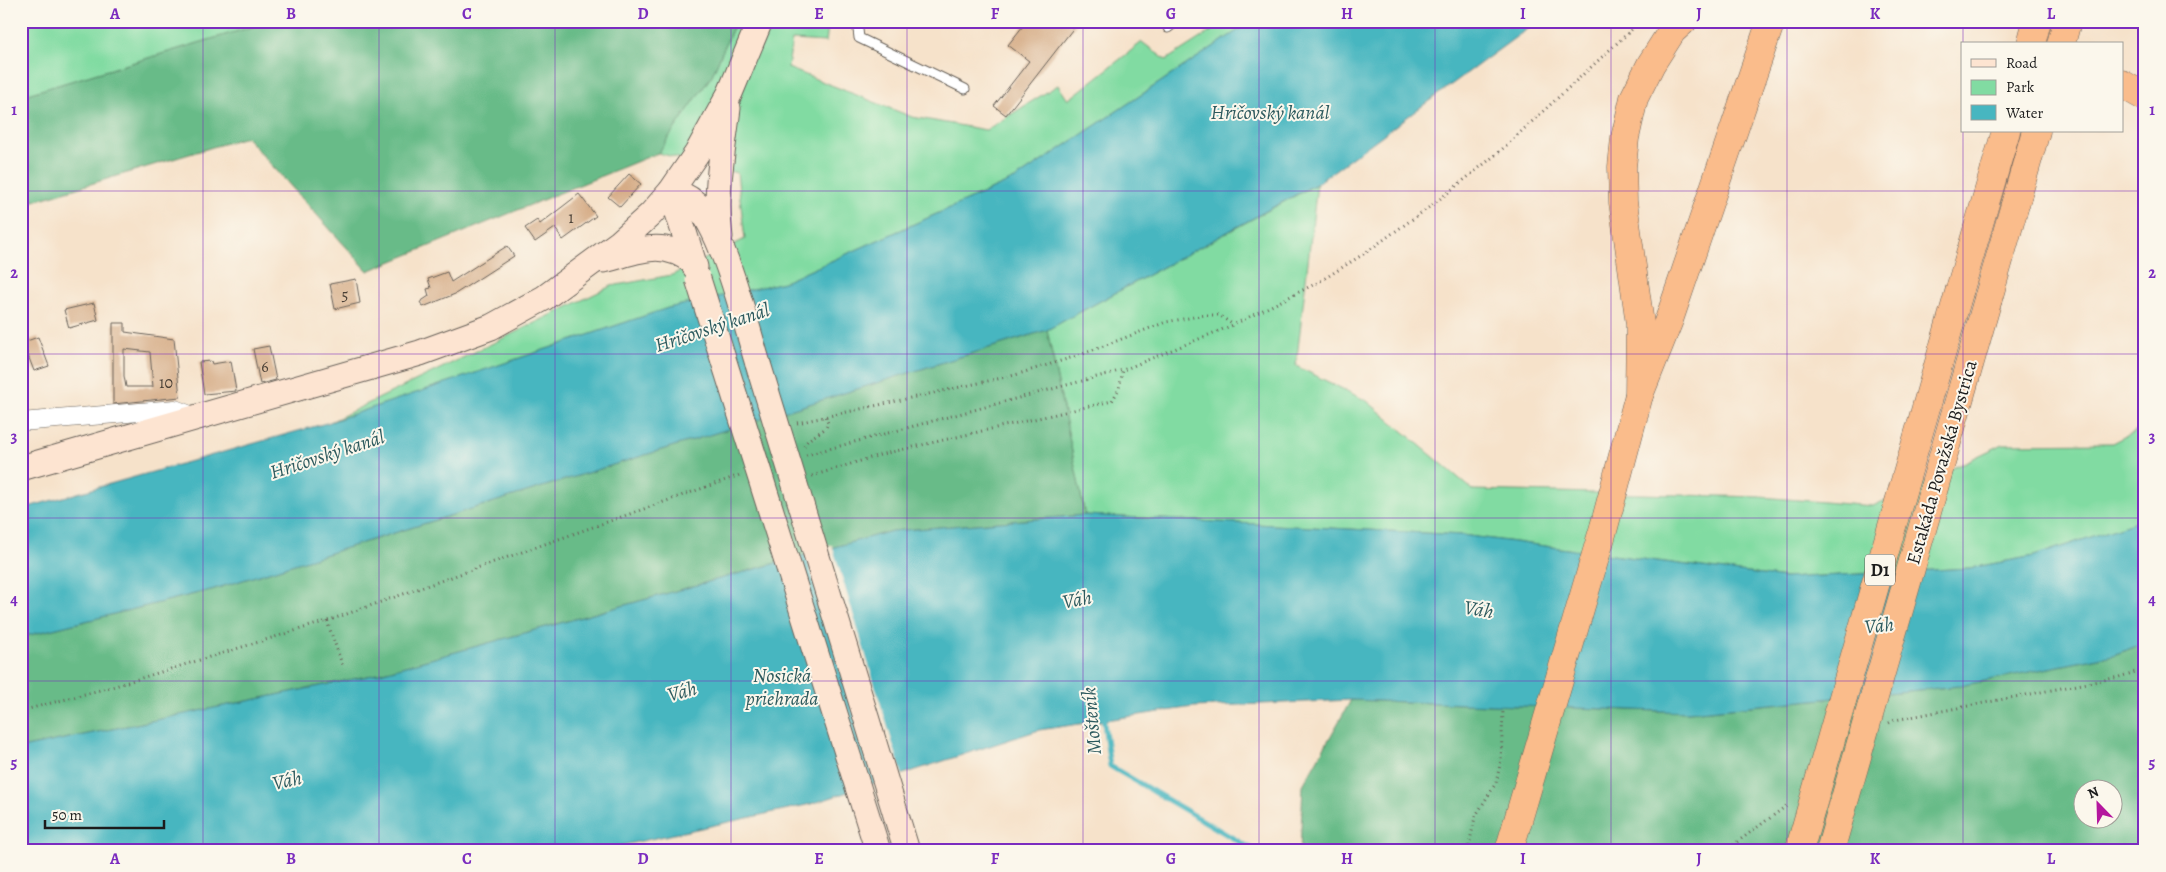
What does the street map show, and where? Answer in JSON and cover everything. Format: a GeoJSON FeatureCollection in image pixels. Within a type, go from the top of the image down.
{"type":"FeatureCollection","features":[{"type":"Feature","properties":{"kind":"highway"},"geometry":{"type":"LineString","coordinates":[[1639,395],[1640,324],[1623,202],[1622,167],[1625,138],[1634,98],[1642,80],[1672,31],[1683,21]]}},
{"type":"Feature","properties":{"kind":"highway"},"geometry":{"type":"LineString","coordinates":[[1509,851],[1604,527],[1639,395],[1669,320],[1771,21]]}},
{"type":"Feature","properties":{"kind":"highway"},"geometry":{"type":"LineString","coordinates":[[2019,21],[2049,42]]}},
{"type":"Feature","properties":{"kind":"highway"},"geometry":{"type":"LineString","coordinates":[[2032,42],[2037,21]]}},
{"type":"Feature","properties":{"kind":"highway"},"geometry":{"type":"LineString","coordinates":[[2062,42],[2067,21]]}},
{"type":"Feature","properties":{"kind":"highway"},"geometry":{"type":"LineString","coordinates":[[2124,85],[2145,96]]}},
{"type":"Feature","properties":{"kind":"highway","name":"Estakáda Považská Bystrica"},"geometry":{"type":"LineString","coordinates":[[1799,851],[2006,132]]}},
{"type":"Feature","properties":{"kind":"highway","name":"Estakáda Považská Bystrica"},"geometry":{"type":"LineString","coordinates":[[1830,851],[2036,132]]}},
{"type":"Feature","properties":{"kind":"main road"},"geometry":{"type":"LineString","coordinates":[[21,468],[420,353],[491,328],[544,298],[594,262],[642,223],[671,191],[696,153],[730,93],[760,21]]}},
{"type":"Feature","properties":{"kind":"main road"},"geometry":{"type":"LineString","coordinates":[[725,260],[718,210],[718,170],[730,93]]}},
{"type":"Feature","properties":{"kind":"main road"},"geometry":{"type":"LineString","coordinates":[[671,191],[682,194],[695,203],[706,217],[725,260],[907,851]]}},
{"type":"Feature","properties":{"kind":"main road"},"geometry":{"type":"LineString","coordinates":[[671,191],[878,851]]}},
{"type":"Feature","properties":{"kind":"main road"},"geometry":{"type":"LineString","coordinates":[[594,262],[653,248],[675,250],[696,270]]}},
{"type":"Feature","properties":{"kind":"street"},"geometry":{"type":"LineString","coordinates":[[21,422],[174,409],[199,418]]}},
{"type":"Feature","properties":{"kind":"lane"},"geometry":{"type":"LineString","coordinates":[[858,21],[859,38],[965,89]]}},
{"type":"Feature","properties":{"kind":"lane"},"geometry":{"type":"LineString","coordinates":[[1168,28],[1177,21]]}},
{"type":"Feature","properties":{"kind":"path"},"geometry":{"type":"LineString","coordinates":[[825,416],[828,423],[826,428],[808,440],[804,446],[805,455],[1123,370],[1233,325],[1340,269],[1431,206],[1498,153],[1642,21]]}},
{"type":"Feature","properties":{"kind":"path"},"geometry":{"type":"LineString","coordinates":[[806,420],[1015,375],[1080,355],[1166,322],[1205,315],[1219,315],[1233,325]]}},
{"type":"Feature","properties":{"kind":"path"},"geometry":{"type":"LineString","coordinates":[[807,479],[883,454],[1112,401],[1119,389],[1123,370]]}},
{"type":"Feature","properties":{"kind":"path"},"geometry":{"type":"LineString","coordinates":[[21,711],[115,686],[327,621],[749,472]]}},
{"type":"Feature","properties":{"kind":"path"},"geometry":{"type":"LineString","coordinates":[[327,621],[343,668]]}},
{"type":"Feature","properties":{"kind":"path"},"geometry":{"type":"LineString","coordinates":[[1886,724],[1894,720],[2118,677],[2145,669]]}},
{"type":"Feature","properties":{"kind":"path"},"geometry":{"type":"LineString","coordinates":[[1468,851],[1475,817],[1496,783],[1501,760],[1503,711]]}},
{"type":"Feature","properties":{"kind":"path"},"geometry":{"type":"LineString","coordinates":[[1725,851],[1794,801]]}},
{"type":"Feature","properties":{"kind":"green space"},"geometry":{"type":"Polygon","coordinates":[[[21,21],[272,21],[21,96],[21,21]]]}},
{"type":"Feature","properties":{"kind":"green space"},"geometry":{"type":"Polygon","coordinates":[[[272,21],[736,21],[712,75],[658,153],[368,271],[246,137],[21,205],[21,96],[272,21]]]}},
{"type":"Feature","properties":{"kind":"green space"},"geometry":{"type":"Polygon","coordinates":[[[736,21],[829,21],[826,42],[792,40],[788,68],[912,117],[986,130],[1058,85],[1068,100],[1142,42],[1166,60],[1216,28],[1223,21],[1252,21],[1015,179],[784,282],[668,308],[330,422],[611,286],[672,275],[745,239],[737,173],[658,153],[712,75],[736,21]]]}},
{"type":"Feature","properties":{"kind":"green space"},"geometry":{"type":"Polygon","coordinates":[[[1317,184],[1296,366],[1367,401],[1473,490],[1761,497],[1873,506],[2003,444],[2112,443],[2145,426],[2145,517],[2136,522],[2034,556],[1970,568],[1785,578],[1462,535],[1085,515],[1047,330],[1317,184]]]}},
{"type":"Feature","properties":{"kind":"green space"},"geometry":{"type":"Polygon","coordinates":[[[1047,330],[1085,515],[892,531],[373,675],[21,748],[21,637],[211,590],[1047,330]]]}},
{"type":"Feature","properties":{"kind":"green space"},"geometry":{"type":"Polygon","coordinates":[[[2145,643],[2145,851],[1300,851],[1303,785],[1351,700],[1688,712],[1960,686],[2113,655],[2145,643]]]}},
{"type":"Feature","properties":{"kind":"water","name":"Hričovský kanál"},"geometry":{"type":"Polygon","coordinates":[[[1252,21],[1538,21],[1316,184],[1047,330],[211,590],[21,637],[21,509],[330,422],[668,308],[784,282],[1015,179],[1252,21]]]}},
{"type":"Feature","properties":{"kind":"water"},"geometry":{"type":"Polygon","coordinates":[[[1085,515],[1462,535],[1785,578],[1970,568],[2034,556],[2136,522],[2145,517],[2145,643],[2113,655],[1960,686],[1688,712],[1351,700],[1193,707],[1039,730],[811,804],[596,851],[21,851],[21,748],[373,675],[892,531],[1085,515]]]}},
{"type":"Feature","properties":{"kind":"pier"},"geometry":{"type":"Polygon","coordinates":[[[832,545],[903,777],[877,785],[805,552],[832,545]]]}},
{"type":"Feature","properties":{"kind":"building"},"geometry":{"type":"Polygon","coordinates":[[[1027,21],[1079,21],[1006,115],[994,106],[1029,61],[1008,45],[1027,21]]]}},
{"type":"Feature","properties":{"kind":"building"},"geometry":{"type":"Polygon","coordinates":[[[629,174],[641,184],[620,207],[608,197],[629,174]]]}},
{"type":"Feature","properties":{"kind":"building"},"geometry":{"type":"Polygon","coordinates":[[[579,194],[596,216],[563,240],[555,228],[535,242],[525,228],[537,220],[540,224],[579,194]]]}},
{"type":"Feature","properties":{"kind":"building"},"geometry":{"type":"Polygon","coordinates":[[[507,246],[514,256],[455,294],[423,307],[420,302],[429,296],[427,289],[431,288],[428,279],[447,272],[451,282],[507,246]]]}},
{"type":"Feature","properties":{"kind":"building"},"geometry":{"type":"Polygon","coordinates":[[[356,279],[360,303],[335,309],[330,284],[356,279]]]}},
{"type":"Feature","properties":{"kind":"building"},"geometry":{"type":"Polygon","coordinates":[[[94,303],[98,320],[69,328],[64,310],[94,303]]]}},
{"type":"Feature","properties":{"kind":"building"},"geometry":{"type":"Polygon","coordinates":[[[113,323],[125,323],[125,332],[174,339],[180,397],[113,404],[113,323]],[[124,349],[126,387],[153,387],[150,352],[124,349]]]}},
{"type":"Feature","properties":{"kind":"building"},"geometry":{"type":"Polygon","coordinates":[[[38,337],[49,366],[34,371],[24,342],[38,337]]]}},
{"type":"Feature","properties":{"kind":"building"},"geometry":{"type":"Polygon","coordinates":[[[269,346],[276,380],[260,384],[253,349],[269,346]]]}},
{"type":"Feature","properties":{"kind":"building"},"geometry":{"type":"Polygon","coordinates":[[[211,361],[212,364],[231,361],[236,391],[204,394],[199,362],[211,361]]]}},
{"type":"Feature","properties":{"kind":"waterway","name":"Mošteník"},"geometry":{"type":"LineString","coordinates":[[1103,716],[1110,766],[1255,851]]}},
{"type":"Feature","properties":{"kind":"water label","name":"Váh"},"geometry":{"type":"Point","coordinates":[1077,599]}},
{"type":"Feature","properties":{"kind":"water label","name":"Váh"},"geometry":{"type":"Point","coordinates":[1479,609]}},
{"type":"Feature","properties":{"kind":"water label","name":"Váh"},"geometry":{"type":"Point","coordinates":[1879,625]}},
{"type":"Feature","properties":{"kind":"water label","name":"Nosická priehrada"},"geometry":{"type":"Point","coordinates":[782,686]}},
{"type":"Feature","properties":{"kind":"water label","name":"Váh"},"geometry":{"type":"Point","coordinates":[682,691]}},
{"type":"Feature","properties":{"kind":"water label","name":"Váh"},"geometry":{"type":"Point","coordinates":[287,780]}}]}
